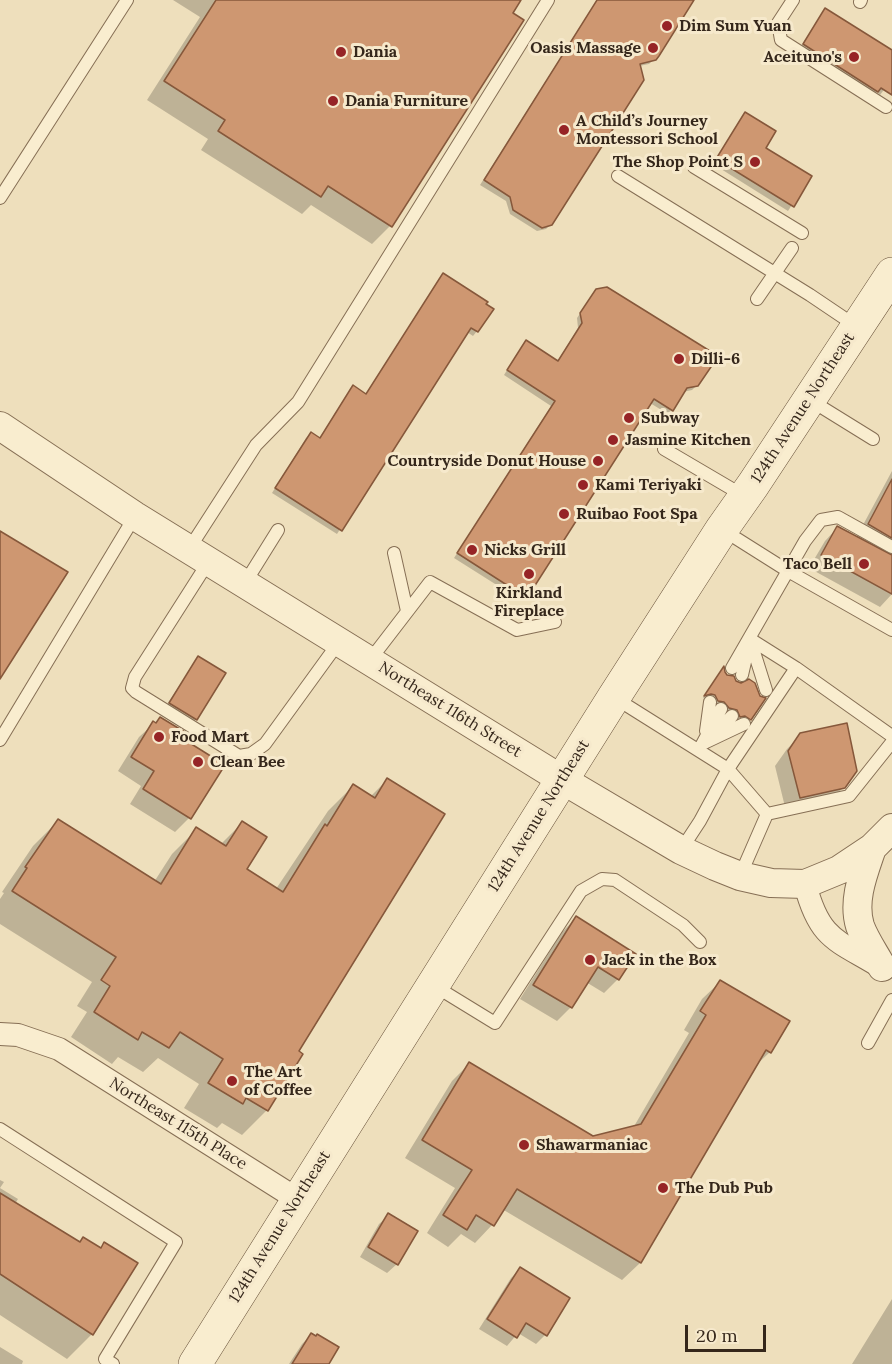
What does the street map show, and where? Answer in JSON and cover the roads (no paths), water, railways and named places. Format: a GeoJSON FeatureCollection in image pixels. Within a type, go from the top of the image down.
{"type":"FeatureCollection","features":[{"type":"Feature","properties":{"kind":"main road","name":"124th Avenue Northeast"},"geometry":{"type":"LineString","coordinates":[[195,1364],[561,779],[722,529],[857,327],[888,286]]}},
{"type":"Feature","properties":{"kind":"street","name":"Northeast 116th Street"},"geometry":{"type":"LineString","coordinates":[[0,426],[135,516],[561,779],[681,849],[740,876],[771,883],[805,884]]}},
{"type":"Feature","properties":{"kind":"street"},"geometry":{"type":"LineString","coordinates":[[887,970],[836,941],[826,932],[812,908],[805,884],[839,870],[872,848],[892,828]]}},
{"type":"Feature","properties":{"kind":"street"},"geometry":{"type":"LineString","coordinates":[[872,848],[859,886],[860,926],[887,970]]}},
{"type":"Feature","properties":{"kind":"street","name":"Northeast 115th Place"},"geometry":{"type":"LineString","coordinates":[[0,1034],[18,1035],[59,1049],[297,1199]]}},
{"type":"Feature","properties":{"kind":"lane"},"geometry":{"type":"LineString","coordinates":[[0,198],[127,0]]}},
{"type":"Feature","properties":{"kind":"lane"},"geometry":{"type":"LineString","coordinates":[[340,642],[265,744],[251,754],[239,756],[136,692],[132,687],[135,677],[256,445],[298,402],[548,0]]}},
{"type":"Feature","properties":{"kind":"lane"},"geometry":{"type":"LineString","coordinates":[[793,0],[778,23],[781,40],[886,107]]}},
{"type":"Feature","properties":{"kind":"lane"},"geometry":{"type":"LineString","coordinates":[[694,167],[802,233]]}},
{"type":"Feature","properties":{"kind":"lane"},"geometry":{"type":"LineString","coordinates":[[618,176],[857,327]]}},
{"type":"Feature","properties":{"kind":"lane"},"geometry":{"type":"LineString","coordinates":[[757,299],[792,248]]}},
{"type":"Feature","properties":{"kind":"lane"},"geometry":{"type":"LineString","coordinates":[[809,399],[873,439]]}},
{"type":"Feature","properties":{"kind":"lane"},"geometry":{"type":"LineString","coordinates":[[664,449],[745,497]]}},
{"type":"Feature","properties":{"kind":"lane"},"geometry":{"type":"LineString","coordinates":[[0,740],[135,516]]}},
{"type":"Feature","properties":{"kind":"lane"},"geometry":{"type":"LineString","coordinates":[[737,671],[750,639],[805,541],[821,520],[837,517],[892,547]]}},
{"type":"Feature","properties":{"kind":"lane"},"geometry":{"type":"LineString","coordinates":[[722,529],[788,571],[892,630]]}},
{"type":"Feature","properties":{"kind":"lane"},"geometry":{"type":"LineString","coordinates":[[245,584],[278,530]]}},
{"type":"Feature","properties":{"kind":"lane"},"geometry":{"type":"LineString","coordinates":[[394,553],[407,611]]}},
{"type":"Feature","properties":{"kind":"lane"},"geometry":{"type":"LineString","coordinates":[[370,660],[430,582],[517,630],[555,622]]}},
{"type":"Feature","properties":{"kind":"lane"},"geometry":{"type":"LineString","coordinates":[[750,639],[796,668],[892,736]]}},
{"type":"Feature","properties":{"kind":"lane"},"geometry":{"type":"LineString","coordinates":[[750,639],[755,683]]}},
{"type":"Feature","properties":{"kind":"lane"},"geometry":{"type":"LineString","coordinates":[[750,639],[766,690]]}},
{"type":"Feature","properties":{"kind":"lane"},"geometry":{"type":"LineString","coordinates":[[681,849],[700,821],[728,769],[796,668]]}},
{"type":"Feature","properties":{"kind":"lane"},"geometry":{"type":"LineString","coordinates":[[614,697],[702,747],[728,769],[767,814]]}},
{"type":"Feature","properties":{"kind":"lane"},"geometry":{"type":"LineString","coordinates":[[702,747],[716,705]]}},
{"type":"Feature","properties":{"kind":"lane"},"geometry":{"type":"LineString","coordinates":[[702,747],[732,716]]}},
{"type":"Feature","properties":{"kind":"lane"},"geometry":{"type":"LineString","coordinates":[[702,747],[744,724]]}},
{"type":"Feature","properties":{"kind":"lane"},"geometry":{"type":"LineString","coordinates":[[767,814],[849,796],[892,742]]}},
{"type":"Feature","properties":{"kind":"lane"},"geometry":{"type":"LineString","coordinates":[[740,876],[767,814]]}},
{"type":"Feature","properties":{"kind":"lane"},"geometry":{"type":"LineString","coordinates":[[432,985],[495,1023],[581,891],[602,879],[615,880],[683,925],[700,942]]}},
{"type":"Feature","properties":{"kind":"lane"},"geometry":{"type":"LineString","coordinates":[[868,1043],[892,1000]]}},
{"type":"Feature","properties":{"kind":"lane"},"geometry":{"type":"LineString","coordinates":[[0,1129],[176,1242],[105,1359],[113,1364]]}},
{"type":"Feature","properties":{"kind":"place","name":"Dim Sum Yuan"},"geometry":{"type":"Point","coordinates":[667,26]}},
{"type":"Feature","properties":{"kind":"place","name":"Oasis Massage"},"geometry":{"type":"Point","coordinates":[653,48]}},
{"type":"Feature","properties":{"kind":"place","name":"Dania"},"geometry":{"type":"Point","coordinates":[341,52]}},
{"type":"Feature","properties":{"kind":"place","name":"Aceituno's"},"geometry":{"type":"Point","coordinates":[854,57]}},
{"type":"Feature","properties":{"kind":"place","name":"Dania Furniture"},"geometry":{"type":"Point","coordinates":[333,101]}},
{"type":"Feature","properties":{"kind":"place","name":"A Child’s Journey Montessori School"},"geometry":{"type":"Point","coordinates":[564,130]}},
{"type":"Feature","properties":{"kind":"place","name":"The Shop Point S"},"geometry":{"type":"Point","coordinates":[755,162]}},
{"type":"Feature","properties":{"kind":"place","name":"Dilli-6"},"geometry":{"type":"Point","coordinates":[679,359]}},
{"type":"Feature","properties":{"kind":"place","name":"Subway"},"geometry":{"type":"Point","coordinates":[629,418]}},
{"type":"Feature","properties":{"kind":"place","name":"Jasmine Kitchen"},"geometry":{"type":"Point","coordinates":[613,440]}},
{"type":"Feature","properties":{"kind":"place","name":"Countryside Donut House"},"geometry":{"type":"Point","coordinates":[598,461]}},
{"type":"Feature","properties":{"kind":"place","name":"Kami Teriyaki"},"geometry":{"type":"Point","coordinates":[583,485]}},
{"type":"Feature","properties":{"kind":"place","name":"Ruibao Foot Spa"},"geometry":{"type":"Point","coordinates":[564,514]}},
{"type":"Feature","properties":{"kind":"place","name":"Nicks Grill"},"geometry":{"type":"Point","coordinates":[472,550]}},
{"type":"Feature","properties":{"kind":"place","name":"Taco Bell"},"geometry":{"type":"Point","coordinates":[864,564]}},
{"type":"Feature","properties":{"kind":"place","name":"Kirkland Fireplace"},"geometry":{"type":"Point","coordinates":[529,574]}},
{"type":"Feature","properties":{"kind":"place","name":"Food Mart"},"geometry":{"type":"Point","coordinates":[159,737]}},
{"type":"Feature","properties":{"kind":"place","name":"Clean Bee"},"geometry":{"type":"Point","coordinates":[198,762]}},
{"type":"Feature","properties":{"kind":"place","name":"Jack in the Box"},"geometry":{"type":"Point","coordinates":[590,960]}},
{"type":"Feature","properties":{"kind":"place","name":"The Art of Coffee"},"geometry":{"type":"Point","coordinates":[232,1081]}},
{"type":"Feature","properties":{"kind":"place","name":"Shawarmaniac"},"geometry":{"type":"Point","coordinates":[524,1145]}},
{"type":"Feature","properties":{"kind":"place","name":"The Dub Pub"},"geometry":{"type":"Point","coordinates":[663,1188]}}]}
